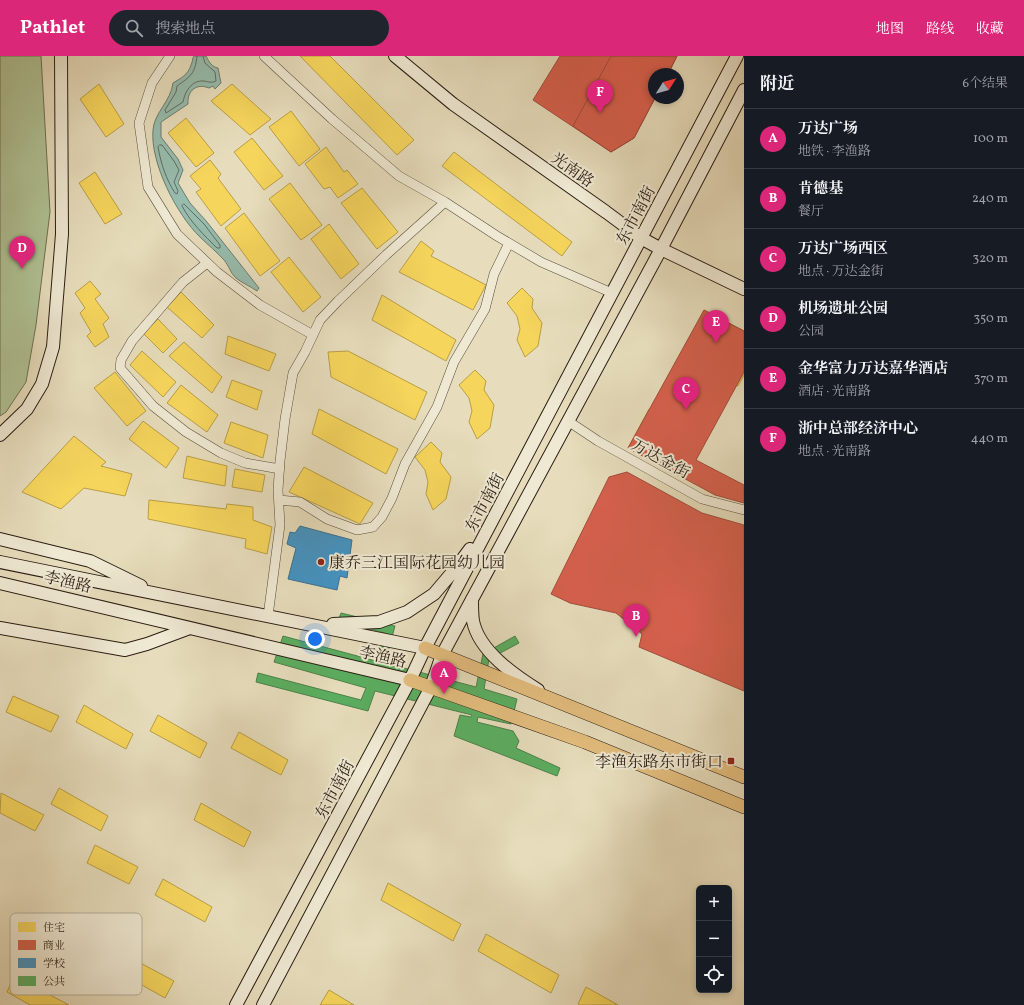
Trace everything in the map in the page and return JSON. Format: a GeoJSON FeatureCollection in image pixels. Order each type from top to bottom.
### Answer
{"type":"FeatureCollection","features":[{"type":"Feature","properties":{"kind":"main road"},"geometry":{"type":"LineString","coordinates":[[0,435],[27,409],[42,384],[53,347],[62,234],[61,56]]}},
{"type":"Feature","properties":{"kind":"main road","name":"光南路"},"geometry":{"type":"LineString","coordinates":[[395,56],[454,104],[641,238],[744,289]]}},
{"type":"Feature","properties":{"kind":"main road","name":"东市南街"},"geometry":{"type":"LineString","coordinates":[[236,1005],[410,680],[424,648],[737,56]]}},
{"type":"Feature","properties":{"kind":"main road"},"geometry":{"type":"LineString","coordinates":[[263,1005],[431,687],[442,655],[661,249],[744,90]]}},
{"type":"Feature","properties":{"kind":"main road"},"geometry":{"type":"LineString","coordinates":[[309,624],[379,622],[407,612],[434,594],[456,568],[494,516]]}},
{"type":"Feature","properties":{"kind":"main road"},"geometry":{"type":"LineString","coordinates":[[0,539],[90,560],[157,594]]}},
{"type":"Feature","properties":{"kind":"main road","name":"李渔路"},"geometry":{"type":"LineString","coordinates":[[0,562],[424,648],[744,777]]}},
{"type":"Feature","properties":{"kind":"main road","name":"李渔路"},"geometry":{"type":"LineString","coordinates":[[0,583],[410,680],[585,742],[744,807]]}},
{"type":"Feature","properties":{"kind":"main road"},"geometry":{"type":"LineString","coordinates":[[472,598],[473,620],[477,634],[492,654],[516,676],[556,701]]}},
{"type":"Feature","properties":{"kind":"main road"},"geometry":{"type":"LineString","coordinates":[[0,628],[124,650],[147,644],[190,628]]}},
{"type":"Feature","properties":{"kind":"street"},"geometry":{"type":"LineString","coordinates":[[170,56],[152,83],[139,123],[148,187],[177,234],[217,272],[260,305],[313,335]]}},
{"type":"Feature","properties":{"kind":"street"},"geometry":{"type":"LineString","coordinates":[[264,56],[332,119],[399,176],[445,202],[541,262],[612,293]]}},
{"type":"Feature","properties":{"kind":"street"},"geometry":{"type":"LineString","coordinates":[[268,616],[280,525],[280,469],[285,419],[293,373],[306,352],[320,320],[386,255],[445,202]]}},
{"type":"Feature","properties":{"kind":"street"},"geometry":{"type":"LineString","coordinates":[[279,500],[300,502],[327,519],[357,530],[372,527],[382,517],[392,498],[406,464],[437,407],[454,362],[485,309],[494,274],[509,243]]}},
{"type":"Feature","properties":{"kind":"street"},"geometry":{"type":"LineString","coordinates":[[207,263],[183,282],[132,341],[120,360],[120,368],[153,406],[186,432],[221,453],[245,463],[280,469]]}},
{"type":"Feature","properties":{"kind":"street","name":"万达金街"},"geometry":{"type":"LineString","coordinates":[[568,421],[598,441],[702,499],[744,510]]}},
{"type":"Feature","properties":{"kind":"shaded area"},"geometry":{"type":"Polygon","coordinates":[[[0,56],[41,56],[50,212],[36,325],[26,382],[6,412],[0,416],[0,56]]]}},
{"type":"Feature","properties":{"kind":"water"},"geometry":{"type":"Polygon","coordinates":[[[194,56],[206,56],[214,67],[218,68],[221,83],[215,89],[213,86],[209,88],[201,86],[191,91],[188,104],[161,122],[161,137],[178,159],[183,170],[178,183],[190,203],[207,222],[259,288],[257,291],[234,276],[224,260],[191,227],[174,202],[160,173],[153,143],[154,124],[159,112],[169,96],[173,83],[184,76],[188,71],[194,56]]]}},
{"type":"Feature","properties":{"kind":"building: 住宅"},"geometry":{"type":"Polygon","coordinates":[[[300,56],[330,56],[414,140],[397,155],[300,56]]]}},
{"type":"Feature","properties":{"kind":"building: 住宅"},"geometry":{"type":"Polygon","coordinates":[[[562,56],[611,56],[598,80],[562,56]]]}},
{"type":"Feature","properties":{"kind":"building: 住宅"},"geometry":{"type":"Polygon","coordinates":[[[99,84],[124,124],[106,137],[80,99],[99,84]]]}},
{"type":"Feature","properties":{"kind":"building: 住宅"},"geometry":{"type":"Polygon","coordinates":[[[232,84],[271,119],[250,135],[211,101],[232,84]]]}},
{"type":"Feature","properties":{"kind":"building: 住宅"},"geometry":{"type":"Polygon","coordinates":[[[291,111],[320,149],[299,166],[269,127],[291,111]]]}},
{"type":"Feature","properties":{"kind":"building: 住宅"},"geometry":{"type":"Polygon","coordinates":[[[186,118],[214,153],[196,167],[168,133],[186,118]]]}},
{"type":"Feature","properties":{"kind":"building: 住宅"},"geometry":{"type":"Polygon","coordinates":[[[252,138],[283,176],[264,190],[234,152],[252,138]]]}},
{"type":"Feature","properties":{"kind":"building: 住宅"},"geometry":{"type":"Polygon","coordinates":[[[326,147],[344,172],[347,170],[358,184],[338,198],[330,187],[324,189],[305,164],[326,147]]]}},
{"type":"Feature","properties":{"kind":"building: 住宅"},"geometry":{"type":"Polygon","coordinates":[[[454,152],[572,242],[562,256],[442,166],[454,152]]]}},
{"type":"Feature","properties":{"kind":"building: 住宅"},"geometry":{"type":"Polygon","coordinates":[[[210,160],[221,174],[218,178],[241,209],[221,226],[196,192],[201,189],[190,176],[210,160]]]}},
{"type":"Feature","properties":{"kind":"building: 住宅"},"geometry":{"type":"Polygon","coordinates":[[[95,172],[122,214],[105,224],[79,183],[95,172]]]}},
{"type":"Feature","properties":{"kind":"building: 住宅"},"geometry":{"type":"Polygon","coordinates":[[[290,183],[322,225],[301,240],[269,199],[290,183]]]}},
{"type":"Feature","properties":{"kind":"building: 住宅"},"geometry":{"type":"Polygon","coordinates":[[[362,188],[398,232],[377,249],[341,203],[362,188]]]}},
{"type":"Feature","properties":{"kind":"building: 住宅"},"geometry":{"type":"Polygon","coordinates":[[[244,213],[280,261],[260,276],[225,228],[244,213]]]}},
{"type":"Feature","properties":{"kind":"building: 住宅"},"geometry":{"type":"Polygon","coordinates":[[[329,224],[359,264],[341,279],[311,239],[329,224]]]}},
{"type":"Feature","properties":{"kind":"building: 住宅"},"geometry":{"type":"Polygon","coordinates":[[[421,241],[434,251],[431,256],[486,285],[473,310],[399,272],[421,241]]]}},
{"type":"Feature","properties":{"kind":"building: 住宅"},"geometry":{"type":"Polygon","coordinates":[[[289,257],[321,297],[303,312],[271,272],[289,257]]]}},
{"type":"Feature","properties":{"kind":"building: 住宅"},"geometry":{"type":"Polygon","coordinates":[[[90,281],[101,294],[95,299],[109,318],[103,324],[109,337],[95,347],[87,336],[91,332],[80,313],[85,308],[75,293],[90,281]]]}},
{"type":"Feature","properties":{"kind":"building: 住宅"},"geometry":{"type":"Polygon","coordinates":[[[522,288],[533,299],[532,308],[542,323],[538,346],[525,357],[517,340],[520,329],[517,316],[507,303],[522,288]]]}},
{"type":"Feature","properties":{"kind":"building: 住宅"},"geometry":{"type":"Polygon","coordinates":[[[181,292],[214,325],[202,338],[167,307],[181,292]]]}},
{"type":"Feature","properties":{"kind":"building: 住宅"},"geometry":{"type":"Polygon","coordinates":[[[382,295],[456,340],[446,361],[372,320],[382,295]]]}},
{"type":"Feature","properties":{"kind":"building: 住宅"},"geometry":{"type":"Polygon","coordinates":[[[704,310],[744,331],[744,375],[738,386],[681,355],[704,310]]]}},
{"type":"Feature","properties":{"kind":"building: 住宅"},"geometry":{"type":"Polygon","coordinates":[[[158,319],[177,339],[163,353],[143,333],[158,319]]]}},
{"type":"Feature","properties":{"kind":"building: 住宅"},"geometry":{"type":"Polygon","coordinates":[[[228,336],[276,354],[269,371],[225,354],[228,336]]]}},
{"type":"Feature","properties":{"kind":"building: 住宅"},"geometry":{"type":"Polygon","coordinates":[[[184,342],[222,377],[212,393],[169,356],[184,342]]]}},
{"type":"Feature","properties":{"kind":"building: 住宅"},"geometry":{"type":"Polygon","coordinates":[[[142,351],[176,382],[163,397],[130,365],[142,351]]]}},
{"type":"Feature","properties":{"kind":"building: 住宅"},"geometry":{"type":"Polygon","coordinates":[[[348,351],[427,392],[415,420],[331,377],[328,352],[348,351]]]}},
{"type":"Feature","properties":{"kind":"building: 住宅"},"geometry":{"type":"Polygon","coordinates":[[[475,370],[486,381],[484,390],[494,405],[490,428],[477,439],[469,422],[472,411],[469,398],[459,385],[475,370]]]}},
{"type":"Feature","properties":{"kind":"building: 住宅"},"geometry":{"type":"Polygon","coordinates":[[[115,372],[146,411],[127,426],[94,388],[115,372]]]}},
{"type":"Feature","properties":{"kind":"building: 住宅"},"geometry":{"type":"Polygon","coordinates":[[[232,380],[262,391],[257,410],[226,397],[232,380]]]}},
{"type":"Feature","properties":{"kind":"building: 住宅"},"geometry":{"type":"Polygon","coordinates":[[[181,385],[218,415],[207,432],[167,403],[181,385]]]}},
{"type":"Feature","properties":{"kind":"building: 住宅"},"geometry":{"type":"Polygon","coordinates":[[[319,409],[398,449],[386,474],[312,434],[319,409]]]}},
{"type":"Feature","properties":{"kind":"building: 住宅"},"geometry":{"type":"Polygon","coordinates":[[[649,409],[705,440],[687,479],[628,448],[649,409]]]}},
{"type":"Feature","properties":{"kind":"building: 住宅"},"geometry":{"type":"Polygon","coordinates":[[[143,421],[179,448],[166,468],[129,439],[143,421]]]}},
{"type":"Feature","properties":{"kind":"building: 住宅"},"geometry":{"type":"Polygon","coordinates":[[[231,422],[268,435],[263,458],[224,443],[231,422]]]}},
{"type":"Feature","properties":{"kind":"building: 住宅"},"geometry":{"type":"Polygon","coordinates":[[[74,436],[106,462],[101,466],[132,474],[125,496],[84,488],[61,509],[22,492],[74,436]]]}},
{"type":"Feature","properties":{"kind":"building: 住宅"},"geometry":{"type":"Polygon","coordinates":[[[431,442],[442,453],[440,462],[451,477],[446,499],[433,510],[426,494],[428,482],[425,470],[415,457],[431,442]]]}},
{"type":"Feature","properties":{"kind":"building: 住宅"},"geometry":{"type":"Polygon","coordinates":[[[187,456],[227,466],[225,486],[183,478],[187,456]]]}},
{"type":"Feature","properties":{"kind":"building: 住宅"},"geometry":{"type":"Polygon","coordinates":[[[304,467],[373,503],[360,524],[289,492],[304,467]]]}},
{"type":"Feature","properties":{"kind":"building: 住宅"},"geometry":{"type":"Polygon","coordinates":[[[235,469],[265,475],[262,492],[232,487],[235,469]]]}},
{"type":"Feature","properties":{"kind":"building: 住宅"},"geometry":{"type":"Polygon","coordinates":[[[149,500],[226,509],[227,504],[253,507],[253,520],[272,527],[267,554],[245,548],[246,539],[148,519],[149,500]]]}},
{"type":"Feature","properties":{"kind":"building: 住宅"},"geometry":{"type":"Polygon","coordinates":[[[13,696],[59,716],[51,732],[6,712],[13,696]]]}},
{"type":"Feature","properties":{"kind":"building: 住宅"},"geometry":{"type":"Polygon","coordinates":[[[84,705],[133,734],[126,749],[76,722],[84,705]]]}},
{"type":"Feature","properties":{"kind":"building: 住宅"},"geometry":{"type":"Polygon","coordinates":[[[158,715],[207,743],[200,758],[150,731],[158,715]]]}},
{"type":"Feature","properties":{"kind":"building: 住宅"},"geometry":{"type":"Polygon","coordinates":[[[239,732],[288,760],[281,775],[231,748],[239,732]]]}},
{"type":"Feature","properties":{"kind":"building: 住宅"},"geometry":{"type":"Polygon","coordinates":[[[59,788],[108,816],[101,831],[51,804],[59,788]]]}},
{"type":"Feature","properties":{"kind":"building: 住宅"},"geometry":{"type":"Polygon","coordinates":[[[1,793],[44,815],[35,831],[0,813],[1,793]]]}},
{"type":"Feature","properties":{"kind":"building: 住宅"},"geometry":{"type":"Polygon","coordinates":[[[201,803],[251,832],[244,847],[194,820],[201,803]]]}},
{"type":"Feature","properties":{"kind":"building: 住宅"},"geometry":{"type":"Polygon","coordinates":[[[95,845],[138,867],[129,884],[87,863],[95,845]]]}},
{"type":"Feature","properties":{"kind":"building: 住宅"},"geometry":{"type":"Polygon","coordinates":[[[163,879],[212,907],[205,922],[155,895],[163,879]]]}},
{"type":"Feature","properties":{"kind":"building: 住宅"},"geometry":{"type":"Polygon","coordinates":[[[388,883],[461,924],[453,941],[381,900],[388,883]]]}},
{"type":"Feature","properties":{"kind":"building: 住宅"},"geometry":{"type":"Polygon","coordinates":[[[486,934],[559,975],[551,993],[478,951],[486,934]]]}},
{"type":"Feature","properties":{"kind":"building: 住宅"},"geometry":{"type":"Polygon","coordinates":[[[142,964],[174,981],[165,998],[142,985],[142,964]]]}},
{"type":"Feature","properties":{"kind":"building: 住宅"},"geometry":{"type":"Polygon","coordinates":[[[10,985],[10,994],[7,992],[10,985]]]}},
{"type":"Feature","properties":{"kind":"building: 住宅"},"geometry":{"type":"Polygon","coordinates":[[[586,987],[618,1005],[578,1004],[586,987]]]}},
{"type":"Feature","properties":{"kind":"building: 住宅"},"geometry":{"type":"Polygon","coordinates":[[[329,990],[354,1005],[320,1005],[329,990]]]}},
{"type":"Feature","properties":{"kind":"building: 住宅"},"geometry":{"type":"Polygon","coordinates":[[[12,995],[50,995],[69,1005],[30,1005],[12,995]]]}},
{"type":"Feature","properties":{"kind":"building: 商业"},"geometry":{"type":"Polygon","coordinates":[[[560,56],[677,56],[671,68],[648,68],[648,104],[652,104],[634,138],[611,152],[533,100],[560,56]]]}},
{"type":"Feature","properties":{"kind":"building: 商业"},"geometry":{"type":"Polygon","coordinates":[[[611,56],[677,56],[671,68],[648,68],[648,104],[652,104],[634,138],[611,152],[573,126],[611,56]]]}},
{"type":"Feature","properties":{"kind":"building: 商业"},"geometry":{"type":"Polygon","coordinates":[[[704,310],[744,331],[744,372],[696,460],[744,485],[744,503],[715,495],[628,448],[704,310]]]}},
{"type":"Feature","properties":{"kind":"building: 商业"},"geometry":{"type":"Polygon","coordinates":[[[627,472],[702,513],[744,525],[744,691],[639,647],[642,634],[616,613],[570,603],[551,594],[609,477],[627,472]]]}},
{"type":"Feature","properties":{"kind":"building: 学校","name":"康乔三江国际花园幼儿园"},"geometry":{"type":"Polygon","coordinates":[[[300,526],[352,540],[347,578],[340,576],[337,590],[288,579],[296,548],[287,544],[290,532],[295,533],[300,526]]]}},
{"type":"Feature","properties":{"kind":"building: 公共"},"geometry":{"type":"Polygon","coordinates":[[[341,613],[395,626],[385,663],[476,687],[483,654],[515,636],[519,643],[489,659],[484,689],[517,699],[511,724],[478,717],[477,722],[513,731],[519,741],[516,748],[560,768],[557,776],[454,736],[460,715],[471,717],[472,715],[375,691],[368,711],[256,682],[258,673],[361,700],[366,688],[274,662],[283,636],[376,661],[385,633],[338,621],[341,613]]]}},
{"type":"Feature","properties":{"kind":"place","name":"浙中总部经济中心"},"geometry":{"type":"Point","coordinates":[600,113]}},
{"type":"Feature","properties":{"kind":"place","name":"机场遗址公园"},"geometry":{"type":"Point","coordinates":[22,269]}},
{"type":"Feature","properties":{"kind":"place","name":"金华富力万达嘉华酒店"},"geometry":{"type":"Point","coordinates":[716,343]}},
{"type":"Feature","properties":{"kind":"place","name":"万达广场西区"},"geometry":{"type":"Point","coordinates":[686,410]}},
{"type":"Feature","properties":{"kind":"place","name":"康乔三江国际花园幼儿园"},"geometry":{"type":"Point","coordinates":[321,562]}},
{"type":"Feature","properties":{"kind":"place","name":"肯德基"},"geometry":{"type":"Point","coordinates":[636,637]}},
{"type":"Feature","properties":{"kind":"place","name":"万达广场"},"geometry":{"type":"Point","coordinates":[444,694]}},
{"type":"Feature","properties":{"kind":"place","name":"李渔东路东市街口"},"geometry":{"type":"Point","coordinates":[731,761]}}]}
